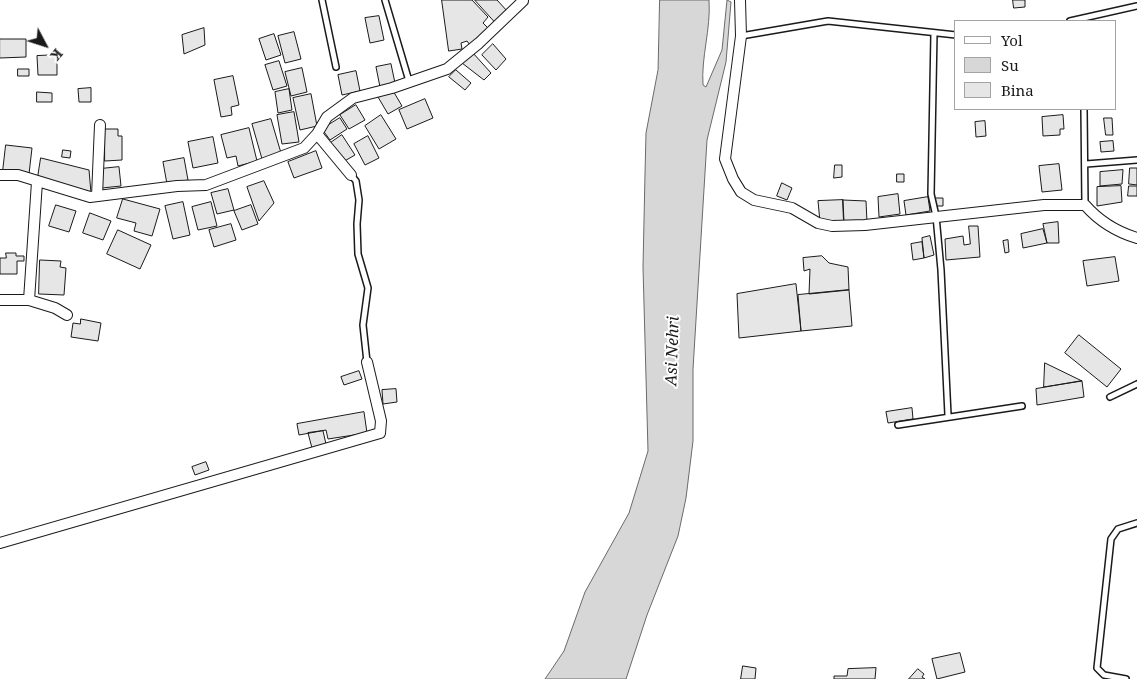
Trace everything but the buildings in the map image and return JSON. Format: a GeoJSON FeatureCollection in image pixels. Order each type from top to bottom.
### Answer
{"type":"FeatureCollection","features":[{"type":"Feature","properties":{"kind":"street"},"geometry":{"type":"LineString","coordinates":[[740,0],[741,36],[725,160],[742,192],[754,200],[792,208],[818,223],[832,226],[865,225],[1044,205],[1085,205],[1092,214],[1108,225],[1137,238]]}},
{"type":"Feature","properties":{"kind":"street"},"geometry":{"type":"LineString","coordinates":[[0,175],[18,175],[90,197],[177,186],[206,185],[304,148],[317,134],[327,117],[354,98],[392,88],[446,69],[479,43],[522,1]]}},
{"type":"Feature","properties":{"kind":"street"},"geometry":{"type":"LineString","coordinates":[[97,196],[100,125]]}},
{"type":"Feature","properties":{"kind":"street"},"geometry":{"type":"LineString","coordinates":[[317,134],[351,175]]}},
{"type":"Feature","properties":{"kind":"street"},"geometry":{"type":"LineString","coordinates":[[29,300],[37,182]]}},
{"type":"Feature","properties":{"kind":"street"},"geometry":{"type":"LineString","coordinates":[[0,300],[29,300],[55,308],[67,315]]}},
{"type":"Feature","properties":{"kind":"street"},"geometry":{"type":"LineString","coordinates":[[0,544],[380,433],[381,421],[367,362]]}},
{"type":"Feature","properties":{"kind":"lane"},"geometry":{"type":"LineString","coordinates":[[322,0],[336,67]]}},
{"type":"Feature","properties":{"kind":"lane"},"geometry":{"type":"LineString","coordinates":[[385,0],[409,81]]}},
{"type":"Feature","properties":{"kind":"lane"},"geometry":{"type":"LineString","coordinates":[[1074,20],[1137,6]]}},
{"type":"Feature","properties":{"kind":"lane"},"geometry":{"type":"LineString","coordinates":[[741,36],[828,21],[954,35]]}},
{"type":"Feature","properties":{"kind":"lane"},"geometry":{"type":"LineString","coordinates":[[934,33],[931,194],[936,216],[948,415]]}},
{"type":"Feature","properties":{"kind":"lane"},"geometry":{"type":"LineString","coordinates":[[1084,110],[1085,205]]}},
{"type":"Feature","properties":{"kind":"lane"},"geometry":{"type":"LineString","coordinates":[[1086,164],[1137,160]]}},
{"type":"Feature","properties":{"kind":"lane"},"geometry":{"type":"LineString","coordinates":[[351,175],[356,181],[359,200],[357,224],[358,254],[368,288],[363,325],[367,362]]}},
{"type":"Feature","properties":{"kind":"lane"},"geometry":{"type":"LineString","coordinates":[[1110,396],[1137,384]]}},
{"type":"Feature","properties":{"kind":"lane"},"geometry":{"type":"LineString","coordinates":[[898,425],[948,415],[1022,406]]}},
{"type":"Feature","properties":{"kind":"lane"},"geometry":{"type":"LineString","coordinates":[[1126,679],[1104,674],[1097,668],[1111,539],[1118,529],[1137,522]]}},
{"type":"Feature","properties":{"kind":"water","name":"Asi Nehri"},"geometry":{"type":"Polygon","coordinates":[[[660,0],[709,0],[709,22],[703,64],[703,85],[706,87],[722,50],[727,0],[731,2],[726,62],[707,140],[693,369],[693,441],[686,498],[678,536],[647,615],[626,679],[545,679],[564,651],[585,592],[629,513],[648,451],[643,267],[646,133],[658,70],[660,0]]]}}]}
